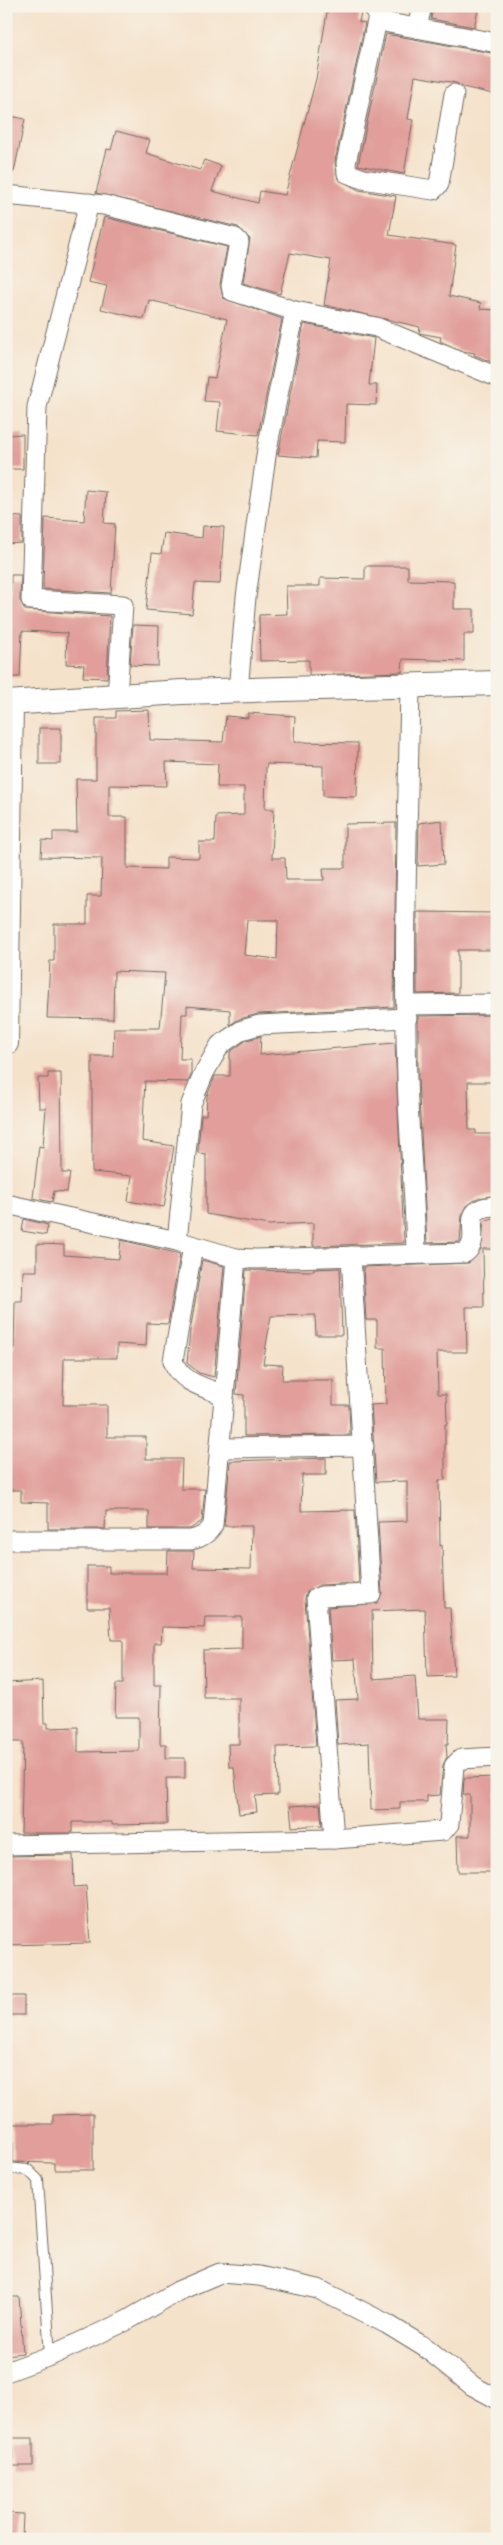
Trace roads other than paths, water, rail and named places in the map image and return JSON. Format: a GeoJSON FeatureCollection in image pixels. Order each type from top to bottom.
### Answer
{"type":"FeatureCollection","features":[{"type":"Feature","properties":{"kind":"street"},"geometry":{"type":"LineString","coordinates":[[417,28],[422,6]]}},
{"type":"Feature","properties":{"kind":"street"},"geometry":{"type":"LineString","coordinates":[[454,94],[439,184],[433,190],[363,179],[347,172],[349,148],[375,11],[389,23],[497,43]]}},
{"type":"Feature","properties":{"kind":"street"},"geometry":{"type":"LineString","coordinates":[[6,196],[104,205],[235,238],[239,242],[231,286],[232,290],[295,310],[376,327],[497,377]]}},
{"type":"Feature","properties":{"kind":"street"},"geometry":{"type":"LineString","coordinates":[[89,203],[37,407],[31,600],[123,605],[117,696]]}},
{"type":"Feature","properties":{"kind":"street"},"geometry":{"type":"LineString","coordinates":[[238,691],[246,597],[266,449],[295,310]]}},
{"type":"Feature","properties":{"kind":"street"},"geometry":{"type":"LineString","coordinates":[[6,1043],[9,703],[238,691],[497,683]]}},
{"type":"Feature","properties":{"kind":"street"},"geometry":{"type":"LineString","coordinates":[[410,685],[406,906],[408,1079],[415,1191],[416,1254]]}},
{"type":"Feature","properties":{"kind":"street"},"geometry":{"type":"LineString","coordinates":[[224,1395],[185,1379],[176,1371],[173,1360],[185,1243],[186,1136],[191,1104],[204,1073],[220,1045],[228,1037],[259,1025],[497,1004]]}},
{"type":"Feature","properties":{"kind":"street"},"geometry":{"type":"LineString","coordinates":[[6,1204],[185,1243],[236,1258],[255,1259],[465,1252],[472,1244],[472,1218],[475,1212],[479,1208],[497,1206]]}},
{"type":"Feature","properties":{"kind":"street"},"geometry":{"type":"LineString","coordinates":[[334,1839],[316,1598],[372,1594],[364,1446],[350,1256]]}},
{"type":"Feature","properties":{"kind":"street"},"geometry":{"type":"LineString","coordinates":[[6,1540],[191,1540],[199,1538],[211,1530],[213,1525],[236,1258]]}},
{"type":"Feature","properties":{"kind":"street"},"geometry":{"type":"LineString","coordinates":[[220,1448],[364,1446]]}},
{"type":"Feature","properties":{"kind":"street"},"geometry":{"type":"LineString","coordinates":[[6,1845],[334,1839],[443,1831],[449,1824],[454,1766],[461,1759],[497,1757]]}},
{"type":"Feature","properties":{"kind":"street"},"geometry":{"type":"LineString","coordinates":[[6,2372],[50,2356],[126,2321],[178,2290],[220,2272],[259,2276],[318,2290],[387,2324],[426,2348],[473,2386],[497,2399]]}},
{"type":"Feature","properties":{"kind":"lane"},"geometry":{"type":"LineString","coordinates":[[6,2168],[28,2170],[38,2180],[50,2356]]}}]}
